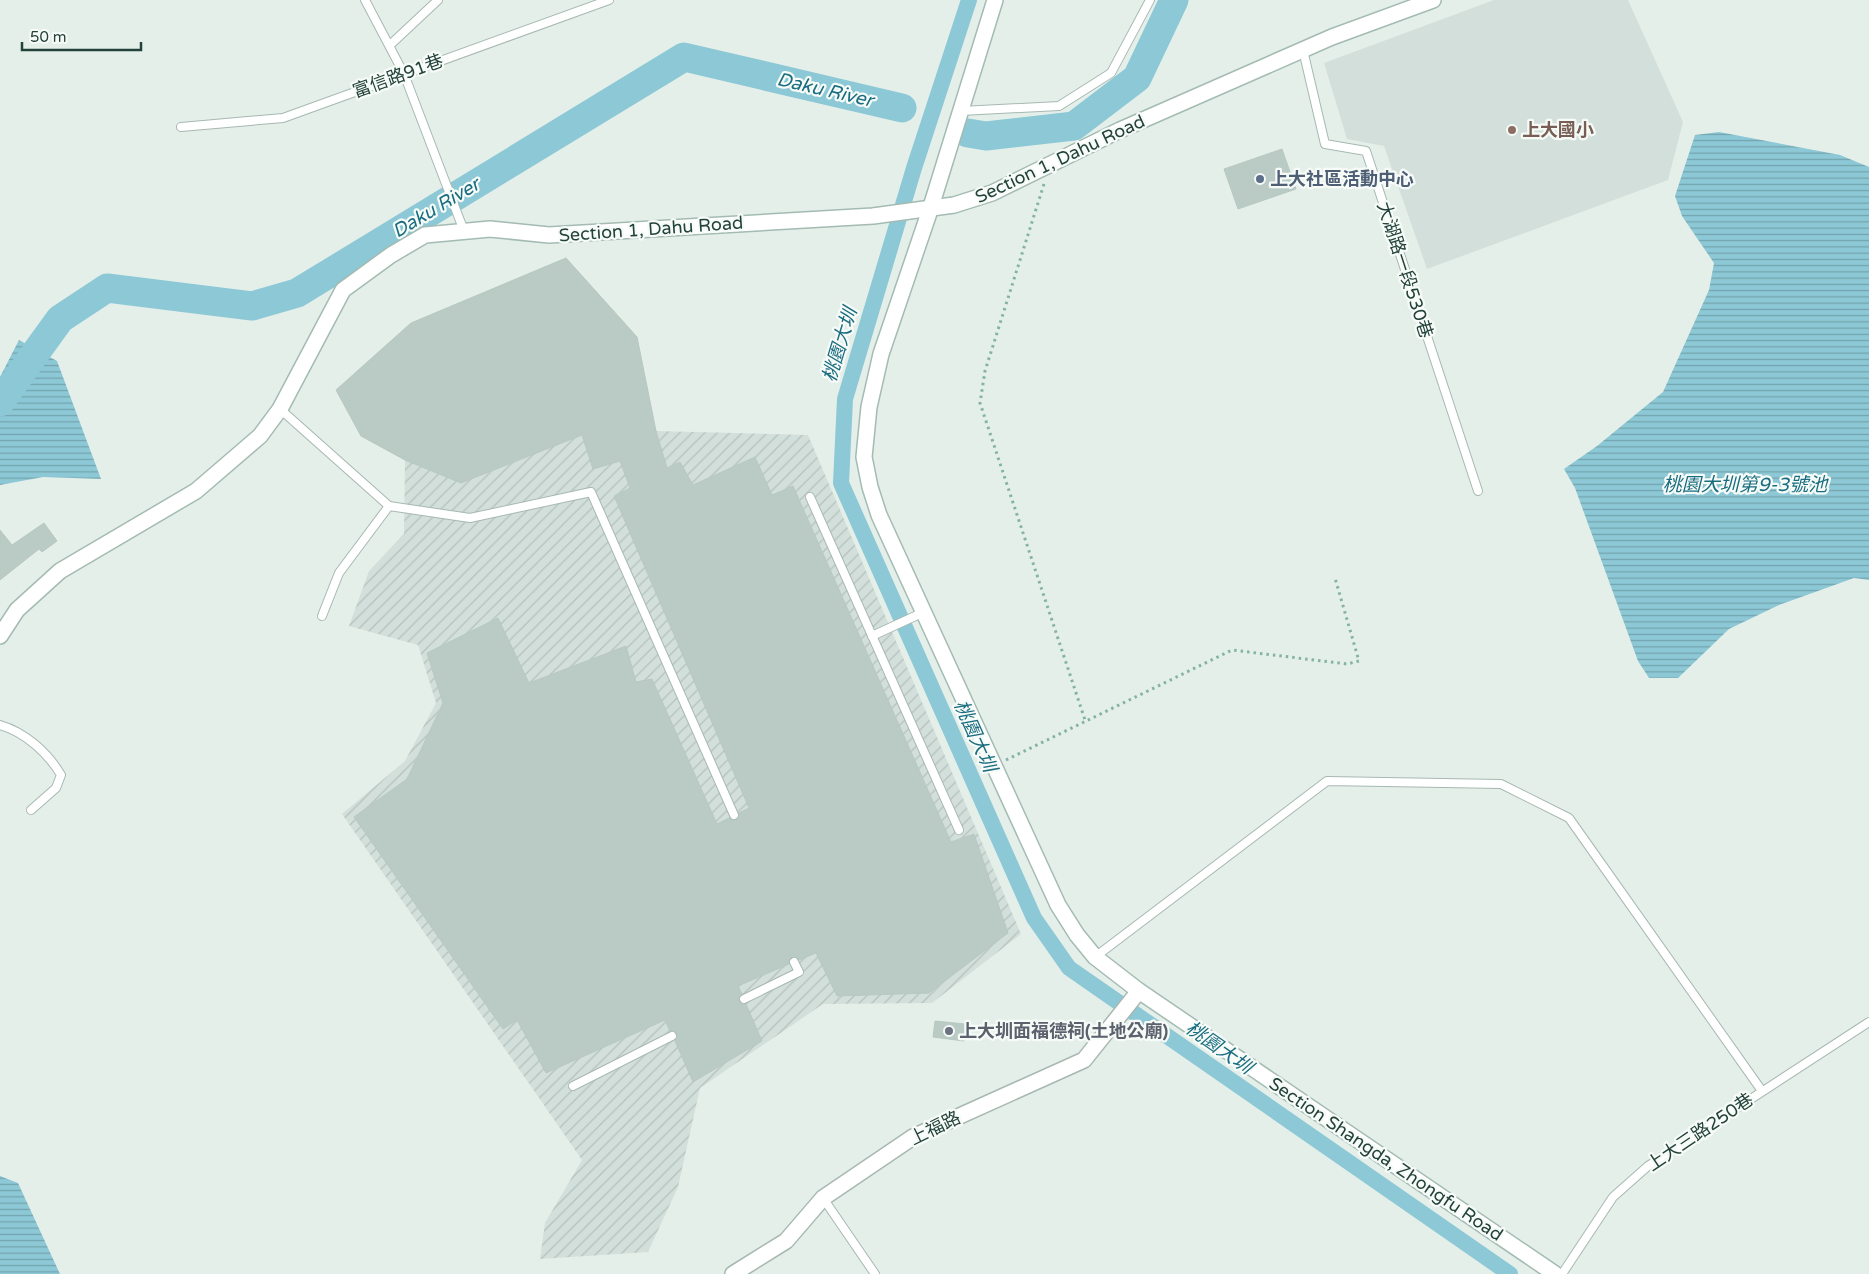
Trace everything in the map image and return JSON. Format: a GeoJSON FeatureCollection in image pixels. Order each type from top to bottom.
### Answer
{"type":"FeatureCollection","features":[{"type":"Feature","properties":{"kind":"street","name":"Section Shangda, Zhongfu Road"},"geometry":{"type":"LineString","coordinates":[[995,0],[930,210],[881,354],[869,407],[864,457],[870,487],[879,515],[921,614],[1058,905],[1077,935],[1095,957],[1136,996],[1555,1274]]}},
{"type":"Feature","properties":{"kind":"street","name":"Section 1, Dahu Road"},"geometry":{"type":"LineString","coordinates":[[0,636],[17,610],[60,570],[196,491],[260,436],[280,409],[343,290],[391,255],[425,235],[449,235],[464,231],[490,229],[549,235],[873,216],[930,210],[954,205],[992,193],[1120,130],[1304,50],[1433,0]]}},
{"type":"Feature","properties":{"kind":"street","name":"上福路"},"geometry":{"type":"LineString","coordinates":[[733,1274],[786,1241],[823,1198],[913,1137],[1084,1060],[1136,996]]}},
{"type":"Feature","properties":{"kind":"lane"},"geometry":{"type":"LineString","coordinates":[[365,0],[404,74],[464,231]]}},
{"type":"Feature","properties":{"kind":"lane"},"geometry":{"type":"LineString","coordinates":[[390,45],[438,0]]}},
{"type":"Feature","properties":{"kind":"lane","name":"富信路91巷"},"geometry":{"type":"LineString","coordinates":[[181,127],[283,118],[609,0]]}},
{"type":"Feature","properties":{"kind":"lane"},"geometry":{"type":"LineString","coordinates":[[961,111],[1059,106],[1111,73],[1150,0]]}},
{"type":"Feature","properties":{"kind":"lane","name":"大湖路一段530巷"},"geometry":{"type":"LineString","coordinates":[[1304,50],[1325,144],[1366,151],[1478,492]]}},
{"type":"Feature","properties":{"kind":"lane"},"geometry":{"type":"LineString","coordinates":[[280,409],[389,506],[470,518],[591,492],[734,815]]}},
{"type":"Feature","properties":{"kind":"lane"},"geometry":{"type":"LineString","coordinates":[[810,497],[959,830]]}},
{"type":"Feature","properties":{"kind":"lane"},"geometry":{"type":"LineString","coordinates":[[322,616],[339,573],[389,506]]}},
{"type":"Feature","properties":{"kind":"lane"},"geometry":{"type":"LineString","coordinates":[[872,636],[921,614]]}},
{"type":"Feature","properties":{"kind":"lane"},"geometry":{"type":"LineString","coordinates":[[0,725],[14,729],[40,749],[61,775],[56,788],[31,810]]}},
{"type":"Feature","properties":{"kind":"lane"},"geometry":{"type":"LineString","coordinates":[[1095,957],[1327,781],[1501,784],[1569,818],[1762,1091]]}},
{"type":"Feature","properties":{"kind":"lane"},"geometry":{"type":"LineString","coordinates":[[744,999],[799,972],[794,962]]}},
{"type":"Feature","properties":{"kind":"lane","name":"上大三路250巷"},"geometry":{"type":"LineString","coordinates":[[1562,1274],[1613,1196],[1648,1166],[1869,1022]]}},
{"type":"Feature","properties":{"kind":"lane"},"geometry":{"type":"LineString","coordinates":[[573,1086],[672,1036]]}},
{"type":"Feature","properties":{"kind":"lane"},"geometry":{"type":"LineString","coordinates":[[823,1198],[875,1274]]}},
{"type":"Feature","properties":{"kind":"path"},"geometry":{"type":"LineString","coordinates":[[1050,164],[985,371],[980,403],[1085,720]]}},
{"type":"Feature","properties":{"kind":"path"},"geometry":{"type":"LineString","coordinates":[[994,766],[1232,650],[1347,664],[1359,662],[1335,578]]}},
{"type":"Feature","properties":{"kind":"shaded area","name":"上大國小"},"geometry":{"type":"Polygon","coordinates":[[[1494,0],[1628,0],[1683,122],[1668,180],[1427,269],[1384,146],[1347,139],[1324,63],[1494,0]]]}},
{"type":"Feature","properties":{"kind":"shaded area"},"geometry":{"type":"Polygon","coordinates":[[[566,258],[637,337],[656,431],[808,435],[1021,934],[932,1003],[823,1004],[700,1088],[678,1187],[648,1252],[540,1259],[545,1223],[582,1160],[342,814],[405,761],[436,703],[418,645],[349,626],[369,571],[404,534],[405,460],[361,436],[336,390],[411,323],[566,258]]]}},
{"type":"Feature","properties":{"kind":"water","name":"桃園大圳第9-3號池"},"geometry":{"type":"Polygon","coordinates":[[[1719,132],[1840,155],[1869,167],[1869,580],[1854,578],[1779,605],[1729,629],[1678,678],[1649,678],[1638,661],[1575,488],[1564,469],[1597,446],[1663,392],[1709,290],[1714,263],[1682,216],[1675,196],[1695,135],[1719,132]]]}},
{"type":"Feature","properties":{"kind":"water"},"geometry":{"type":"Polygon","coordinates":[[[19,340],[57,361],[101,479],[43,477],[0,485],[0,377],[19,340]]]}},
{"type":"Feature","properties":{"kind":"water"},"geometry":{"type":"Polygon","coordinates":[[[0,1176],[18,1183],[60,1274],[0,1274],[0,1176]]]}},
{"type":"Feature","properties":{"kind":"building","name":"上大社區活動中心"},"geometry":{"type":"Polygon","coordinates":[[[1282,149],[1296,189],[1238,209],[1224,169],[1282,149]]]}},
{"type":"Feature","properties":{"kind":"building"},"geometry":{"type":"Polygon","coordinates":[[[566,258],[637,337],[656,431],[667,468],[680,462],[693,485],[755,457],[772,495],[793,486],[951,842],[974,834],[1008,933],[929,993],[837,996],[816,953],[799,960],[792,957],[789,964],[738,986],[742,994],[739,1001],[746,1004],[762,1041],[693,1082],[675,1041],[677,1034],[670,1031],[665,1020],[546,1073],[517,1020],[503,1029],[354,817],[407,779],[443,703],[427,653],[498,618],[529,683],[626,646],[636,682],[652,679],[717,824],[729,818],[737,820],[739,813],[749,808],[614,496],[630,488],[620,461],[593,469],[582,435],[461,483],[405,460],[361,436],[336,390],[411,323],[566,258]]]}},
{"type":"Feature","properties":{"kind":"building"},"geometry":{"type":"Polygon","coordinates":[[[44,523],[57,541],[42,552],[39,549],[0,580],[0,530],[12,545],[44,523]]]}},
{"type":"Feature","properties":{"kind":"building","name":"上大圳面福德祠(土地公廟)"},"geometry":{"type":"Polygon","coordinates":[[[935,1021],[965,1024],[964,1041],[933,1037],[935,1021]]]}},
{"type":"Feature","properties":{"kind":"waterway","name":"桃園大圳"},"geometry":{"type":"LineString","coordinates":[[969,0],[914,168],[845,399],[841,483],[1034,918],[1069,968],[1510,1274]]}},
{"type":"Feature","properties":{"kind":"waterway","name":"Daku River"},"geometry":{"type":"LineString","coordinates":[[968,133],[986,136],[1074,126],[1137,78],[1174,0]]}},
{"type":"Feature","properties":{"kind":"waterway","name":"Daku River"},"geometry":{"type":"LineString","coordinates":[[0,402],[60,319],[107,288],[252,306],[297,293],[684,57],[902,108]]}},
{"type":"Feature","properties":{"kind":"place","name":"上大國小"},"geometry":{"type":"Point","coordinates":[1512,130]}},
{"type":"Feature","properties":{"kind":"place","name":"上大社區活動中心"},"geometry":{"type":"Point","coordinates":[1260,179]}},
{"type":"Feature","properties":{"kind":"place","name":"上大圳面福德祠(土地公廟)"},"geometry":{"type":"Point","coordinates":[949,1031]}}]}
